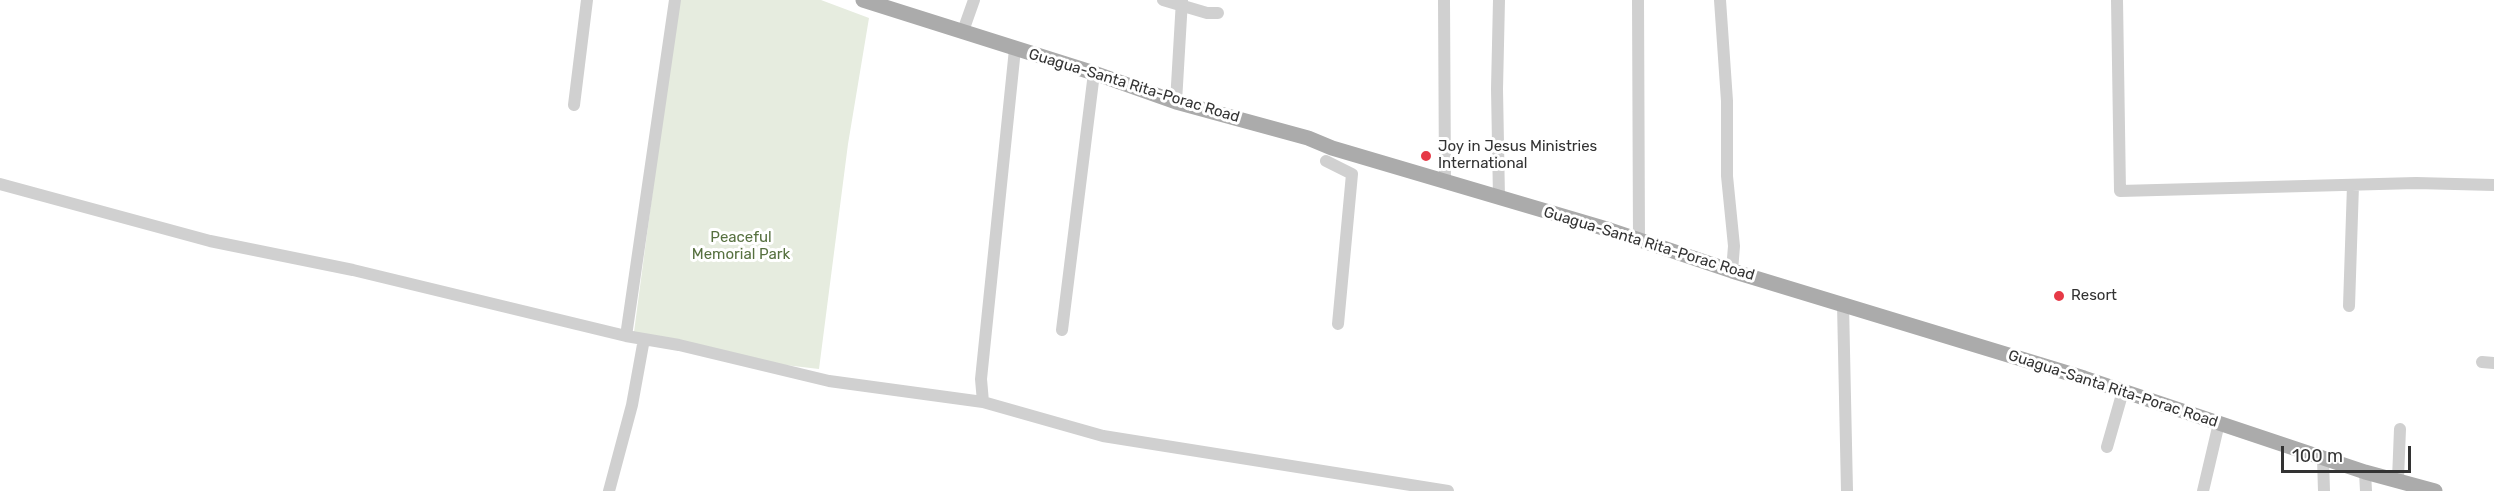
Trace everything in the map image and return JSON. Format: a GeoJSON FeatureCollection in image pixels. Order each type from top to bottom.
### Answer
{"type":"FeatureCollection","features":[{"type":"Feature","properties":{"kind":"main road","name":"Guagua-Santa Rita-Porac Road"},"geometry":{"type":"LineString","coordinates":[[863,0],[1094,73],[1176,102],[1308,138],[1332,148],[2122,391],[2403,484],[2435,491]]}},
{"type":"Feature","properties":{"kind":"street"},"geometry":{"type":"LineString","coordinates":[[574,105],[588,0]]}},
{"type":"Feature","properties":{"kind":"street"},"geometry":{"type":"LineString","coordinates":[[626,336],[675,0]]}},
{"type":"Feature","properties":{"kind":"street"},"geometry":{"type":"LineString","coordinates":[[963,31],[974,0]]}},
{"type":"Feature","properties":{"kind":"street"},"geometry":{"type":"LineString","coordinates":[[1163,0],[1182,3],[1206,13],[1218,13]]}},
{"type":"Feature","properties":{"kind":"street"},"geometry":{"type":"LineString","coordinates":[[1444,0],[1445,182]]}},
{"type":"Feature","properties":{"kind":"street"},"geometry":{"type":"LineString","coordinates":[[1499,0],[1497,89],[1499,198]]}},
{"type":"Feature","properties":{"kind":"street"},"geometry":{"type":"LineString","coordinates":[[1638,0],[1639,241]]}},
{"type":"Feature","properties":{"kind":"street"},"geometry":{"type":"LineString","coordinates":[[1720,0],[1727,101],[1727,176],[1734,246],[1732,271]]}},
{"type":"Feature","properties":{"kind":"street"},"geometry":{"type":"LineString","coordinates":[[2117,0],[2120,191],[2353,185],[2494,185]]}},
{"type":"Feature","properties":{"kind":"street"},"geometry":{"type":"LineString","coordinates":[[1176,102],[1182,3]]}},
{"type":"Feature","properties":{"kind":"street"},"geometry":{"type":"LineString","coordinates":[[983,402],[981,379],[1015,49]]}},
{"type":"Feature","properties":{"kind":"street"},"geometry":{"type":"LineString","coordinates":[[1062,330],[1094,73]]}},
{"type":"Feature","properties":{"kind":"street"},"geometry":{"type":"LineString","coordinates":[[1326,161],[1352,174],[1338,324]]}},
{"type":"Feature","properties":{"kind":"street"},"geometry":{"type":"LineString","coordinates":[[0,184],[210,241],[353,270],[626,336],[830,381],[983,402],[1103,436],[1448,491]]}},
{"type":"Feature","properties":{"kind":"street"},"geometry":{"type":"LineString","coordinates":[[2349,306],[2353,185]]}},
{"type":"Feature","properties":{"kind":"street"},"geometry":{"type":"LineString","coordinates":[[1843,304],[1847,491]]}},
{"type":"Feature","properties":{"kind":"street"},"geometry":{"type":"LineString","coordinates":[[609,491],[632,405],[644,339]]}},
{"type":"Feature","properties":{"kind":"street"},"geometry":{"type":"LineString","coordinates":[[2107,447],[2122,391]]}},
{"type":"Feature","properties":{"kind":"street"},"geometry":{"type":"LineString","coordinates":[[2203,491],[2219,423]]}},
{"type":"Feature","properties":{"kind":"street"},"geometry":{"type":"LineString","coordinates":[[2400,429],[2403,484]]}},
{"type":"Feature","properties":{"kind":"street"},"geometry":{"type":"LineString","coordinates":[[2323,458],[2325,491]]}},
{"type":"Feature","properties":{"kind":"street"},"geometry":{"type":"LineString","coordinates":[[2365,472],[2366,491]]}},
{"type":"Feature","properties":{"kind":"green space","name":"Peaceful Memorial Park"},"geometry":{"type":"Polygon","coordinates":[[[678,0],[821,0],[869,18],[848,144],[819,369],[785,365],[634,332],[678,0]]]}},
{"type":"Feature","properties":{"kind":"place","name":"Joy in Jesus Ministries International"},"geometry":{"type":"Point","coordinates":[1426,156]}},
{"type":"Feature","properties":{"kind":"place","name":"Resort"},"geometry":{"type":"Point","coordinates":[2059,296]}}]}
